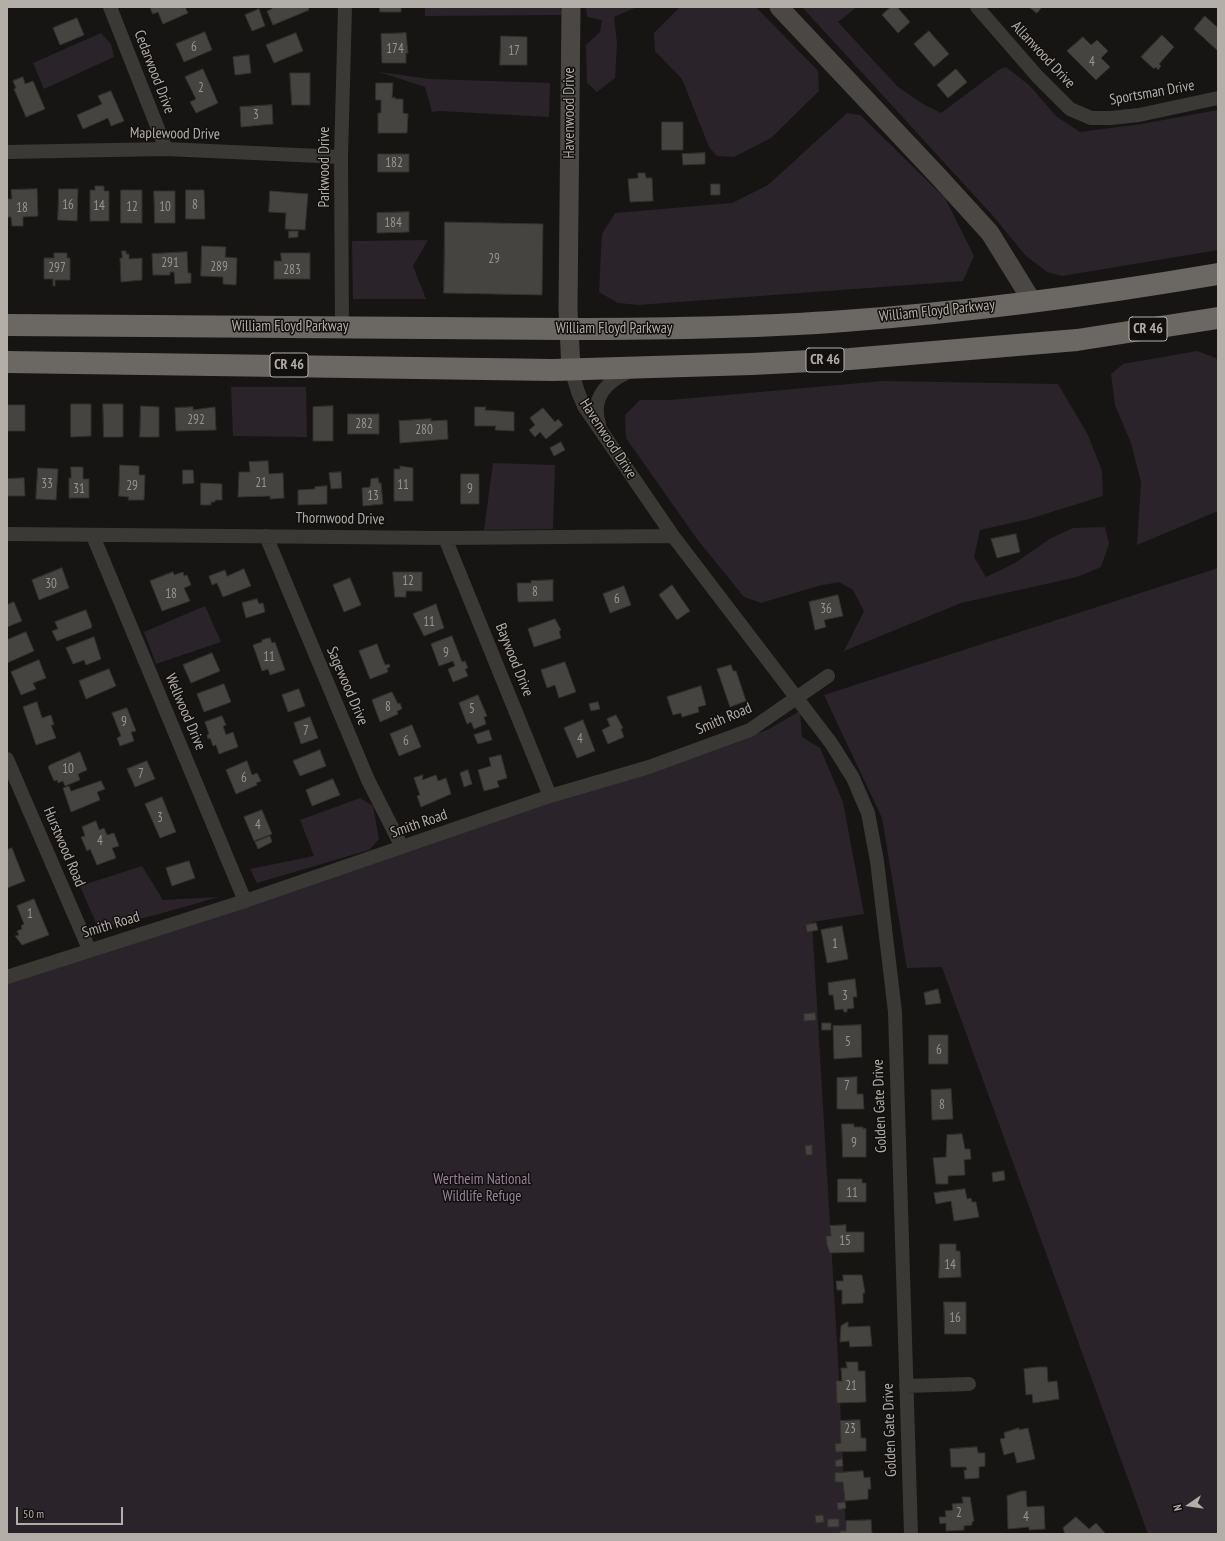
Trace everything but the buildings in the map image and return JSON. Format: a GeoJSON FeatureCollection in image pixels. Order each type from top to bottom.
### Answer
{"type":"FeatureCollection","features":[{"type":"Feature","properties":{"kind":"highway","name":"William Floyd Parkway"},"geometry":{"type":"LineString","coordinates":[[7,325],[664,329],[837,321],[936,312],[1143,287],[1218,274]]}},
{"type":"Feature","properties":{"kind":"highway","name":"CR 46"},"geometry":{"type":"LineString","coordinates":[[7,362],[571,369],[782,363],[1077,340],[1218,318]]}},
{"type":"Feature","properties":{"kind":"street","name":"Cedarwood Drive"},"geometry":{"type":"LineString","coordinates":[[110,7],[166,149]]}},
{"type":"Feature","properties":{"kind":"street","name":"Parkwood Drive"},"geometry":{"type":"LineString","coordinates":[[342,328],[341,157],[345,7]]}},
{"type":"Feature","properties":{"kind":"street","name":"Havenwood Drive"},"geometry":{"type":"LineString","coordinates":[[571,7],[568,329],[571,369],[574,381],[584,406],[673,536],[798,698]]}},
{"type":"Feature","properties":{"kind":"street"},"geometry":{"type":"LineString","coordinates":[[779,7],[990,233],[1032,301]]}},
{"type":"Feature","properties":{"kind":"street","name":"Allanwood Drive"},"geometry":{"type":"LineString","coordinates":[[977,7],[1037,76],[1070,109],[1091,118]]}},
{"type":"Feature","properties":{"kind":"street","name":"Sportsman Drive"},"geometry":{"type":"LineString","coordinates":[[1091,118],[1111,118],[1139,114],[1218,98]]}},
{"type":"Feature","properties":{"kind":"street","name":"Maplewood Drive"},"geometry":{"type":"LineString","coordinates":[[7,152],[166,149],[341,157]]}},
{"type":"Feature","properties":{"kind":"street"},"geometry":{"type":"LineString","coordinates":[[601,430],[596,414],[599,395],[604,388],[632,371],[643,368]]}},
{"type":"Feature","properties":{"kind":"street","name":"Thornwood Drive"},"geometry":{"type":"LineString","coordinates":[[7,534],[93,536],[445,538],[673,536]]}},
{"type":"Feature","properties":{"kind":"street","name":"Wellwood Drive"},"geometry":{"type":"LineString","coordinates":[[93,536],[245,901]]}},
{"type":"Feature","properties":{"kind":"street","name":"Sagewood Drive"},"geometry":{"type":"LineString","coordinates":[[266,536],[368,780],[402,847]]}},
{"type":"Feature","properties":{"kind":"street","name":"Baywood Drive"},"geometry":{"type":"LineString","coordinates":[[445,538],[550,796]]}},
{"type":"Feature","properties":{"kind":"street","name":"Smith Road"},"geometry":{"type":"LineString","coordinates":[[7,977],[89,949],[245,901],[550,796],[649,766],[750,730],[828,676]]}},
{"type":"Feature","properties":{"kind":"street","name":"Golden Gate Drive"},"geometry":{"type":"LineString","coordinates":[[798,698],[831,743],[853,778],[868,813],[877,861],[894,1012],[911,1534]]}},
{"type":"Feature","properties":{"kind":"street","name":"Hurstwood Road"},"geometry":{"type":"LineString","coordinates":[[7,759],[89,949]]}},
{"type":"Feature","properties":{"kind":"street"},"geometry":{"type":"LineString","coordinates":[[906,1386],[969,1384]]}},
{"type":"Feature","properties":{"kind":"green space"},"geometry":{"type":"Polygon","coordinates":[[[425,7],[561,7],[562,15],[425,16],[425,7]]]}},
{"type":"Feature","properties":{"kind":"green space"},"geometry":{"type":"Polygon","coordinates":[[[586,7],[637,7],[614,17],[617,43],[615,78],[597,92],[587,83],[586,45],[600,32],[602,20],[587,17],[586,7]]]}},
{"type":"Feature","properties":{"kind":"green space"},"geometry":{"type":"Polygon","coordinates":[[[680,7],[756,7],[818,71],[819,91],[771,138],[734,157],[717,156],[709,147],[682,79],[655,51],[654,33],[680,7]]]}},
{"type":"Feature","properties":{"kind":"green space"},"geometry":{"type":"Polygon","coordinates":[[[802,7],[857,7],[838,22],[898,87],[923,104],[941,113],[1000,69],[1006,67],[1029,85],[1056,116],[1080,132],[1141,124],[1218,110],[1218,250],[1062,276],[1047,272],[1025,255],[994,217],[802,7]]]}},
{"type":"Feature","properties":{"kind":"green space"},"geometry":{"type":"Polygon","coordinates":[[[101,33],[111,44],[114,57],[44,89],[33,63],[101,33]]]}},
{"type":"Feature","properties":{"kind":"green space"},"geometry":{"type":"Polygon","coordinates":[[[379,72],[430,79],[550,83],[549,117],[440,111],[432,112],[425,87],[379,72]]]}},
{"type":"Feature","properties":{"kind":"green space"},"geometry":{"type":"Polygon","coordinates":[[[847,113],[860,115],[945,198],[974,256],[963,281],[638,305],[618,303],[599,292],[602,234],[615,213],[732,203],[768,185],[847,113]]]}},
{"type":"Feature","properties":{"kind":"green space"},"geometry":{"type":"Polygon","coordinates":[[[428,240],[413,266],[426,299],[353,299],[352,241],[428,240]]]}},
{"type":"Feature","properties":{"kind":"green space"},"geometry":{"type":"Polygon","coordinates":[[[1197,351],[1216,358],[1218,362],[1218,511],[1137,545],[1141,482],[1131,443],[1115,405],[1111,374],[1123,364],[1197,351]]]}},
{"type":"Feature","properties":{"kind":"green space"},"geometry":{"type":"Polygon","coordinates":[[[883,381],[1058,384],[1088,435],[1102,471],[1103,496],[1029,519],[980,530],[974,557],[986,577],[1015,563],[1051,538],[1073,528],[1105,527],[1109,544],[1101,567],[1077,577],[961,603],[844,651],[864,611],[853,590],[839,582],[818,586],[761,603],[744,597],[697,539],[626,438],[625,415],[640,400],[670,400],[883,381]]]}},
{"type":"Feature","properties":{"kind":"green space"},"geometry":{"type":"Polygon","coordinates":[[[231,387],[306,387],[307,437],[233,436],[231,387]]]}},
{"type":"Feature","properties":{"kind":"green space"},"geometry":{"type":"Polygon","coordinates":[[[493,463],[555,465],[553,529],[484,530],[493,463]]]}},
{"type":"Feature","properties":{"kind":"green space"},"geometry":{"type":"Polygon","coordinates":[[[1218,568],[1218,1534],[1148,1534],[942,967],[907,968],[882,818],[824,695],[1218,568]]]}},
{"type":"Feature","properties":{"kind":"green space"},"geometry":{"type":"Polygon","coordinates":[[[205,606],[221,642],[156,664],[144,632],[205,606]]]}},
{"type":"Feature","properties":{"kind":"green space","name":"Wertheim National Wildlife Refuge"},"geometry":{"type":"Polygon","coordinates":[[[800,711],[802,737],[820,748],[843,802],[864,914],[812,922],[839,1376],[846,1534],[7,1534],[7,980],[460,833],[767,730],[800,711]]]}},
{"type":"Feature","properties":{"kind":"green space"},"geometry":{"type":"Polygon","coordinates":[[[360,798],[373,806],[379,839],[369,850],[257,883],[250,869],[314,856],[300,820],[360,798]]]}},
{"type":"Feature","properties":{"kind":"green space"},"geometry":{"type":"Polygon","coordinates":[[[142,866],[163,900],[219,897],[102,928],[96,923],[80,886],[142,866]]]}}]}
